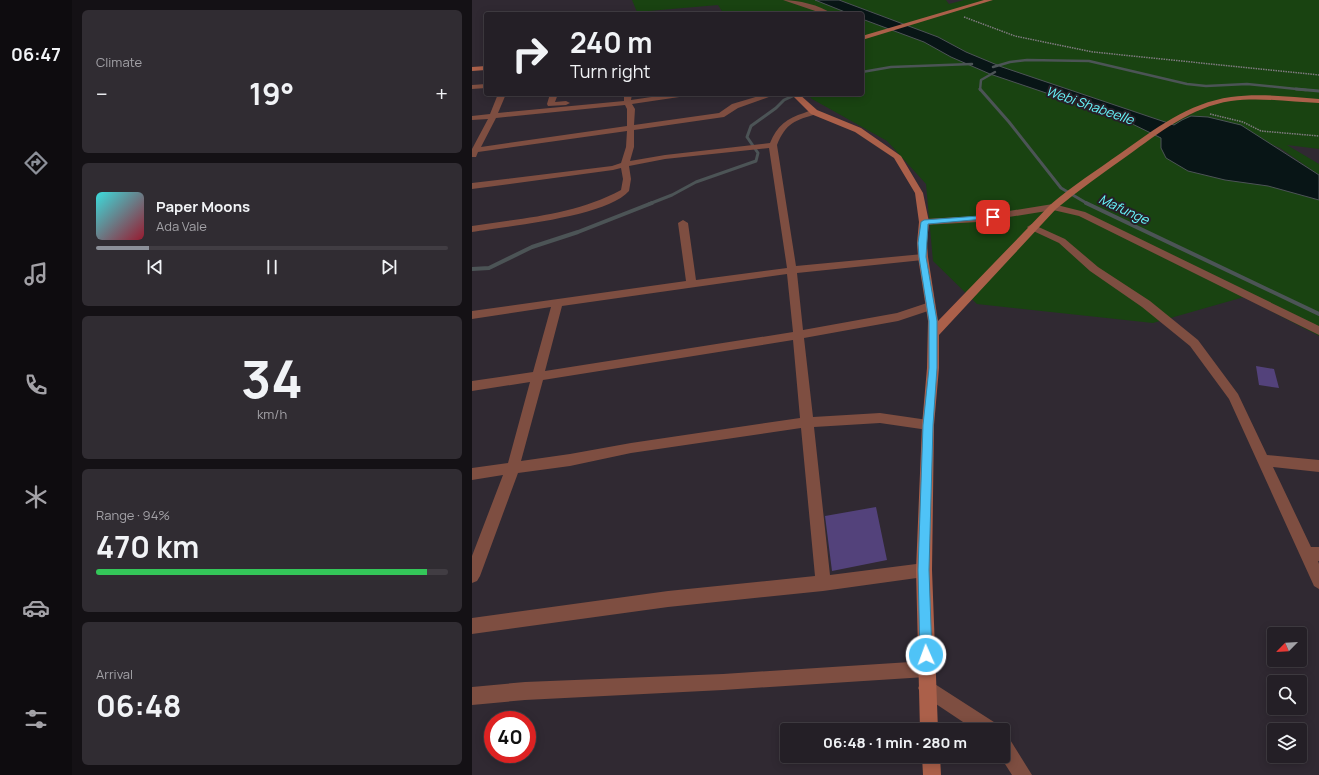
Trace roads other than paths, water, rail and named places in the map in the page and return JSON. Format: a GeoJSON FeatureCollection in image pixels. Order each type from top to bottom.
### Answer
{"type":"FeatureCollection","features":[{"type":"Feature","properties":{"kind":"street"},"geometry":{"type":"LineString","coordinates":[[786,0],[825,12]]}},
{"type":"Feature","properties":{"kind":"street"},"geometry":{"type":"LineString","coordinates":[[864,36],[879,33],[990,0]]}},
{"type":"Feature","properties":{"kind":"street"},"geometry":{"type":"LineString","coordinates":[[472,70],[484,68]]}},
{"type":"Feature","properties":{"kind":"street"},"geometry":{"type":"LineString","coordinates":[[472,88],[484,86]]}},
{"type":"Feature","properties":{"kind":"street"},"geometry":{"type":"LineString","coordinates":[[473,152],[493,116],[501,96]]}},
{"type":"Feature","properties":{"kind":"street"},"geometry":{"type":"LineString","coordinates":[[553,96],[551,104],[595,102],[598,106]]}},
{"type":"Feature","properties":{"kind":"street"},"geometry":{"type":"LineString","coordinates":[[472,228],[567,214],[613,199],[625,192],[627,179],[625,164],[630,147],[631,128],[631,108],[627,103],[628,96]]}},
{"type":"Feature","properties":{"kind":"street"},"geometry":{"type":"LineString","coordinates":[[472,118],[627,103],[673,96]]}},
{"type":"Feature","properties":{"kind":"street"},"geometry":{"type":"LineString","coordinates":[[473,152],[601,131],[721,115],[735,106],[767,96]]}},
{"type":"Feature","properties":{"kind":"street"},"geometry":{"type":"LineString","coordinates":[[797,96],[814,112],[858,130],[897,156],[919,193],[924,222],[922,257],[933,321],[933,368],[928,425],[924,570],[929,723]]}},
{"type":"Feature","properties":{"kind":"street"},"geometry":{"type":"LineString","coordinates":[[932,335],[1052,207],[1073,190],[1174,119],[1220,101],[1240,98],[1319,101]]}},
{"type":"Feature","properties":{"kind":"street"},"geometry":{"type":"LineString","coordinates":[[814,112],[797,116],[784,124],[778,132],[773,145],[792,270],[823,583]]}},
{"type":"Feature","properties":{"kind":"street"},"geometry":{"type":"LineString","coordinates":[[472,186],[613,168],[625,164],[665,157],[773,145]]}},
{"type":"Feature","properties":{"kind":"street"},"geometry":{"type":"LineString","coordinates":[[924,222],[978,219],[1052,207],[1082,214],[1319,331]]}},
{"type":"Feature","properties":{"kind":"street"},"geometry":{"type":"LineString","coordinates":[[683,223],[692,285]]}},
{"type":"Feature","properties":{"kind":"street"},"geometry":{"type":"LineString","coordinates":[[1032,227],[1062,241],[1094,269],[1146,304],[1194,344],[1234,397],[1264,460],[1313,554],[1319,581]]}},
{"type":"Feature","properties":{"kind":"street"},"geometry":{"type":"LineString","coordinates":[[472,314],[692,285],[792,270],[922,257]]}},
{"type":"Feature","properties":{"kind":"street"},"geometry":{"type":"LineString","coordinates":[[472,576],[513,468],[558,302]]}},
{"type":"Feature","properties":{"kind":"street"},"geometry":{"type":"LineString","coordinates":[[472,386],[655,359],[799,335],[898,317],[930,306]]}},
{"type":"Feature","properties":{"kind":"street"},"geometry":{"type":"LineString","coordinates":[[472,474],[570,460],[631,448],[808,422],[880,418],[928,425]]}},
{"type":"Feature","properties":{"kind":"street"},"geometry":{"type":"LineString","coordinates":[[1264,460],[1319,466]]}},
{"type":"Feature","properties":{"kind":"street"},"geometry":{"type":"LineString","coordinates":[[472,626],[668,599],[823,583],[924,570]]}},
{"type":"Feature","properties":{"kind":"street"},"geometry":{"type":"LineString","coordinates":[[472,696],[525,691],[723,682],[926,669]]}},
{"type":"Feature","properties":{"kind":"street"},"geometry":{"type":"LineString","coordinates":[[927,688],[980,723]]}},
{"type":"Feature","properties":{"kind":"street"},"geometry":{"type":"LineString","coordinates":[[1010,755],[1023,775]]}},
{"type":"Feature","properties":{"kind":"street"},"geometry":{"type":"LineString","coordinates":[[931,763],[932,775]]}},
{"type":"Feature","properties":{"kind":"water","name":"Webi Shabeelle"},"geometry":{"type":"Polygon","coordinates":[[[815,0],[839,0],[938,37],[966,52],[1002,67],[1174,125],[1191,116],[1208,117],[1241,125],[1319,175],[1319,200],[1268,186],[1225,180],[1188,171],[1166,158],[1161,148],[1161,138],[1120,118],[990,74],[951,57],[924,42],[864,20],[864,12],[845,12],[815,0]]]}},
{"type":"Feature","properties":{"kind":"waterway"},"geometry":{"type":"LineString","coordinates":[[993,67],[1010,62],[1027,60],[1089,61],[1187,84],[1206,86],[1247,84],[1297,89]]}},
{"type":"Feature","properties":{"kind":"waterway"},"geometry":{"type":"LineString","coordinates":[[864,72],[891,67],[972,64]]}},
{"type":"Feature","properties":{"kind":"waterway","name":"Mafunge"},"geometry":{"type":"LineString","coordinates":[[980,89],[981,80],[995,72]]}},
{"type":"Feature","properties":{"kind":"waterway","name":"Mafunge"},"geometry":{"type":"LineString","coordinates":[[980,89],[1009,122],[1061,188],[1088,204]]}},
{"type":"Feature","properties":{"kind":"waterway"},"geometry":{"type":"LineString","coordinates":[[1297,89],[1319,91]]}},
{"type":"Feature","properties":{"kind":"waterway"},"geometry":{"type":"LineString","coordinates":[[1297,89],[1306,90]]}},
{"type":"Feature","properties":{"kind":"waterway"},"geometry":{"type":"LineString","coordinates":[[649,204],[672,195],[696,182],[756,161],[758,153],[747,137],[751,126],[776,108],[784,100],[793,96]]}},
{"type":"Feature","properties":{"kind":"waterway"},"geometry":{"type":"LineString","coordinates":[[472,269],[489,268],[532,247],[578,232],[652,203]]}},
{"type":"Feature","properties":{"kind":"waterway","name":"Mafunge"},"geometry":{"type":"LineString","coordinates":[[1088,204],[1319,314]]}}]}
